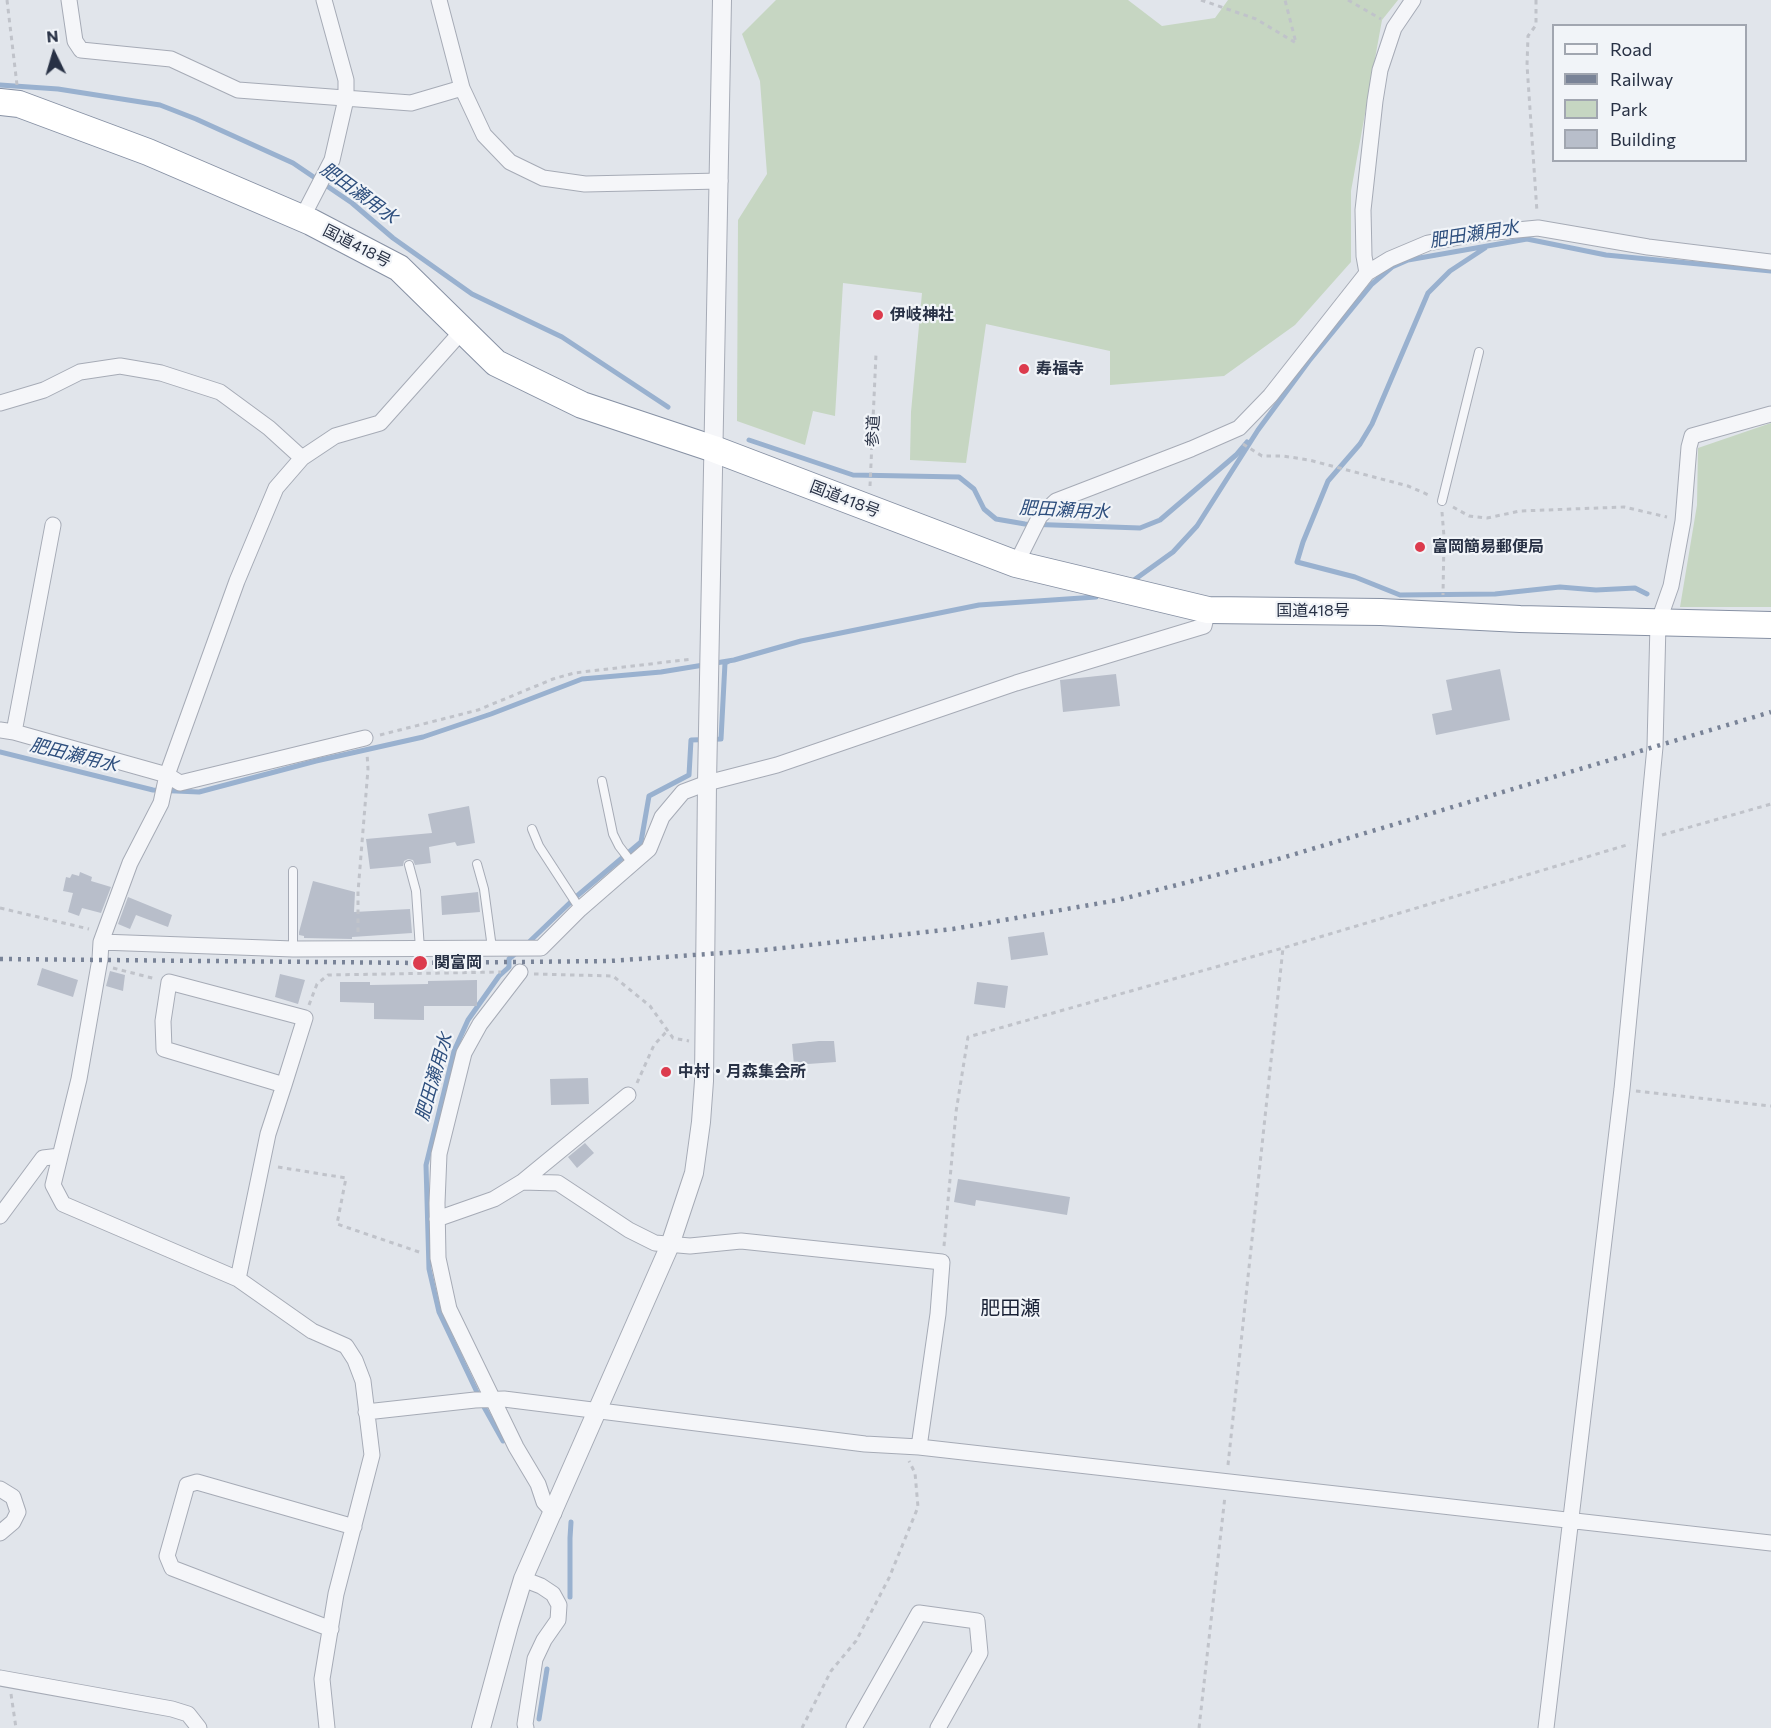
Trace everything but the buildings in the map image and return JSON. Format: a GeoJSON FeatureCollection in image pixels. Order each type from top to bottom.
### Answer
{"type":"FeatureCollection","features":[{"type":"Feature","properties":{"kind":"highway","name":"国道418号"},"geometry":{"type":"LineString","coordinates":[[0,102],[20,104],[148,152],[302,218],[399,268],[496,363],[582,405],[714,449],[1016,564],[1208,610],[1381,612],[1658,623],[1771,624]]}},
{"type":"Feature","properties":{"kind":"street"},"geometry":{"type":"LineString","coordinates":[[69,0],[75,41],[81,50],[171,59],[238,90],[411,104],[462,88]]}},
{"type":"Feature","properties":{"kind":"street"},"geometry":{"type":"LineString","coordinates":[[302,218],[332,160],[346,99],[346,80],[324,0]]}},
{"type":"Feature","properties":{"kind":"street"},"geometry":{"type":"LineString","coordinates":[[439,0],[462,88],[484,135],[510,162],[543,178],[585,184],[720,181]]}},
{"type":"Feature","properties":{"kind":"street"},"geometry":{"type":"LineString","coordinates":[[482,1728],[509,1624],[524,1579],[670,1245],[694,1173],[701,1122],[704,1042],[722,0]]}},
{"type":"Feature","properties":{"kind":"street"},"geometry":{"type":"LineString","coordinates":[[1367,273],[1364,256],[1363,210],[1380,70],[1394,28],[1413,0]]}},
{"type":"Feature","properties":{"kind":"street"},"geometry":{"type":"LineString","coordinates":[[1016,564],[1040,516],[1056,501],[1239,428],[1270,396],[1367,273],[1390,259],[1428,243],[1475,234],[1538,228],[1648,247],[1771,262]]}},
{"type":"Feature","properties":{"kind":"street"},"geometry":{"type":"LineString","coordinates":[[327,1728],[322,1679],[336,1594],[372,1455],[363,1381],[355,1360],[346,1346],[312,1331],[238,1279],[63,1204],[53,1185],[79,1079],[103,938],[130,863],[160,803],[167,775],[237,581],[276,488],[302,459],[335,435],[380,423],[462,331]]}},
{"type":"Feature","properties":{"kind":"street"},"geometry":{"type":"LineString","coordinates":[[0,403],[44,390],[80,372],[120,366],[161,373],[220,392],[269,428],[302,459]]}},
{"type":"Feature","properties":{"kind":"street"},"geometry":{"type":"LineString","coordinates":[[1546,1728],[1622,1089],[1655,747],[1658,623],[1671,586],[1683,521],[1689,447],[1692,436],[1771,414]]}},
{"type":"Feature","properties":{"kind":"street"},"geometry":{"type":"LineString","coordinates":[[53,525],[7,731],[167,775],[180,783],[365,738]]}},
{"type":"Feature","properties":{"kind":"street"},"geometry":{"type":"LineString","coordinates":[[103,938],[293,949],[541,948],[580,909],[649,849],[662,818],[683,792],[707,783],[777,765],[1016,683],[1204,626],[1208,610]]}},
{"type":"Feature","properties":{"kind":"street"},"geometry":{"type":"LineString","coordinates":[[520,972],[480,1024],[464,1053],[440,1154],[438,1258],[448,1310],[516,1447],[538,1484],[544,1502],[554,1513]]}},
{"type":"Feature","properties":{"kind":"street"},"geometry":{"type":"LineString","coordinates":[[238,1279],[268,1134],[284,1085],[305,1018],[169,982],[163,1021],[164,1049],[284,1085]]}},
{"type":"Feature","properties":{"kind":"street"},"geometry":{"type":"LineString","coordinates":[[437,1219],[494,1199],[522,1182],[628,1095]]}},
{"type":"Feature","properties":{"kind":"street"},"geometry":{"type":"LineString","coordinates":[[0,1216],[43,1158],[60,1156]]}},
{"type":"Feature","properties":{"kind":"street"},"geometry":{"type":"LineString","coordinates":[[522,1182],[558,1183],[629,1230],[655,1243],[690,1246],[741,1241],[942,1262],[938,1314],[919,1447]]}},
{"type":"Feature","properties":{"kind":"street"},"geometry":{"type":"LineString","coordinates":[[366,1412],[493,1399],[865,1444],[919,1447],[1771,1543]]}},
{"type":"Feature","properties":{"kind":"street"},"geometry":{"type":"LineString","coordinates":[[331,1629],[172,1568],[167,1556],[187,1485],[197,1482],[354,1527]]}},
{"type":"Feature","properties":{"kind":"street"},"geometry":{"type":"LineString","coordinates":[[0,1489],[13,1497],[18,1512],[13,1522],[0,1533]]}},
{"type":"Feature","properties":{"kind":"street"},"geometry":{"type":"LineString","coordinates":[[524,1579],[553,1594],[559,1605],[558,1620],[544,1640],[535,1659],[526,1728]]}},
{"type":"Feature","properties":{"kind":"street"},"geometry":{"type":"LineString","coordinates":[[854,1728],[920,1613],[977,1621],[980,1653],[938,1728]]}},
{"type":"Feature","properties":{"kind":"street"},"geometry":{"type":"LineString","coordinates":[[5,1679],[172,1709],[188,1714],[199,1728]]}},
{"type":"Feature","properties":{"kind":"lane"},"geometry":{"type":"LineString","coordinates":[[1442,501],[1479,352]]}},
{"type":"Feature","properties":{"kind":"lane"},"geometry":{"type":"LineString","coordinates":[[603,782],[614,834],[619,846],[632,863]]}},
{"type":"Feature","properties":{"kind":"lane"},"geometry":{"type":"LineString","coordinates":[[532,830],[539,846],[580,909]]}},
{"type":"Feature","properties":{"kind":"lane"},"geometry":{"type":"LineString","coordinates":[[477,864],[484,889],[492,948]]}},
{"type":"Feature","properties":{"kind":"lane"},"geometry":{"type":"LineString","coordinates":[[410,865],[416,891],[420,949]]}},
{"type":"Feature","properties":{"kind":"lane"},"geometry":{"type":"LineString","coordinates":[[293,871],[293,949]]}},
{"type":"Feature","properties":{"kind":"path"},"geometry":{"type":"LineString","coordinates":[[7,0],[16,74]]}},
{"type":"Feature","properties":{"kind":"path"},"geometry":{"type":"LineString","coordinates":[[1201,0],[1256,19],[1296,43],[1285,0]]}},
{"type":"Feature","properties":{"kind":"path"},"geometry":{"type":"LineString","coordinates":[[1348,0],[1382,20]]}},
{"type":"Feature","properties":{"kind":"path"},"geometry":{"type":"LineString","coordinates":[[1536,0],[1536,25],[1528,36],[1527,65],[1538,228]]}},
{"type":"Feature","properties":{"kind":"path","name":"参道"},"geometry":{"type":"LineString","coordinates":[[869,508],[876,354]]}},
{"type":"Feature","properties":{"kind":"path"},"geometry":{"type":"LineString","coordinates":[[1442,501],[1443,615]]}},
{"type":"Feature","properties":{"kind":"path"},"geometry":{"type":"LineString","coordinates":[[358,949],[358,892],[368,769],[365,738],[478,710],[553,679],[574,673],[680,662],[709,656]]}},
{"type":"Feature","properties":{"kind":"path"},"geometry":{"type":"LineString","coordinates":[[942,1262],[956,1112],[968,1037],[1283,948],[1771,804]]}},
{"type":"Feature","properties":{"kind":"path"},"geometry":{"type":"LineString","coordinates":[[0,908],[103,938]]}},
{"type":"Feature","properties":{"kind":"path"},"geometry":{"type":"LineString","coordinates":[[1199,1728],[1283,948]]}},
{"type":"Feature","properties":{"kind":"path"},"geometry":{"type":"LineString","coordinates":[[99,965],[169,982]]}},
{"type":"Feature","properties":{"kind":"path"},"geometry":{"type":"LineString","coordinates":[[305,1018],[317,984],[328,975],[520,972],[613,976],[650,1006],[673,1038],[682,1041],[704,1042]]}},
{"type":"Feature","properties":{"kind":"path"},"geometry":{"type":"LineString","coordinates":[[628,1095],[640,1080],[654,1045],[668,1031]]}},
{"type":"Feature","properties":{"kind":"path"},"geometry":{"type":"LineString","coordinates":[[1622,1089],[1771,1106]]}},
{"type":"Feature","properties":{"kind":"path"},"geometry":{"type":"LineString","coordinates":[[261,1165],[346,1178],[337,1224],[438,1258]]}},
{"type":"Feature","properties":{"kind":"path"},"geometry":{"type":"LineString","coordinates":[[802,1728],[831,1671],[856,1641],[889,1578],[918,1507],[915,1473]]}},
{"type":"Feature","properties":{"kind":"path"},"geometry":{"type":"LineString","coordinates":[[5,1679],[16,1728]]}},
{"type":"Feature","properties":{"kind":"green space"},"geometry":{"type":"Polygon","coordinates":[[[776,0],[1128,0],[1162,26],[1215,18],[1228,0],[1398,0],[1382,20],[1351,191],[1351,262],[1295,325],[1224,376],[1110,385],[1110,351],[986,324],[966,463],[910,460],[911,412],[922,293],[843,283],[835,416],[813,411],[805,445],[737,421],[738,220],[767,174],[760,81],[742,34],[776,0]]]}},
{"type":"Feature","properties":{"kind":"green space"},"geometry":{"type":"Polygon","coordinates":[[[1771,423],[1771,607],[1680,607],[1697,505],[1698,448],[1771,423]]]}},
{"type":"Feature","properties":{"kind":"waterway","name":"肥田瀬用水"},"geometry":{"type":"LineString","coordinates":[[0,85],[58,89],[160,105],[293,163],[352,203],[393,238],[472,294],[562,337],[668,407]]}},
{"type":"Feature","properties":{"kind":"waterway","name":"肥田瀬用水"},"geometry":{"type":"LineString","coordinates":[[1134,580],[1173,552],[1197,526],[1258,430],[1309,361],[1372,284],[1392,267],[1408,260],[1527,239],[1606,255],[1771,271]]}},
{"type":"Feature","properties":{"kind":"waterway"},"geometry":{"type":"LineString","coordinates":[[1485,248],[1450,271],[1428,293],[1372,424],[1360,444],[1328,481],[1297,562],[1355,577],[1400,595],[1495,594],[1560,587],[1596,590],[1635,588],[1647,594]]}},
{"type":"Feature","properties":{"kind":"waterway","name":"肥田瀬用水"},"geometry":{"type":"LineString","coordinates":[[749,440],[853,475],[959,477],[974,489],[984,509],[996,519],[1025,524],[1140,528],[1160,520],[1236,455],[1247,442]]}},
{"type":"Feature","properties":{"kind":"waterway","name":"肥田瀬用水"},"geometry":{"type":"LineString","coordinates":[[0,752],[153,790],[199,792],[316,761],[423,737],[582,679],[661,672],[734,660],[801,641],[979,605],[1096,597]]}},
{"type":"Feature","properties":{"kind":"waterway","name":"肥田瀬用水"},"geometry":{"type":"LineString","coordinates":[[526,945],[577,896],[641,842],[649,796],[689,775],[691,740],[721,739],[725,663],[729,661]]}},
{"type":"Feature","properties":{"kind":"waterway","name":"肥田瀬用水"},"geometry":{"type":"LineString","coordinates":[[503,1441],[484,1407],[439,1312],[429,1269],[426,1165],[454,1051],[468,1020],[499,976],[509,967],[509,959],[516,953]]}},
{"type":"Feature","properties":{"kind":"waterway","name":"肥田瀬用水"},"geometry":{"type":"LineString","coordinates":[[570,1597],[571,1522]]}},
{"type":"Feature","properties":{"kind":"waterway","name":"肥田瀬用水"},"geometry":{"type":"LineString","coordinates":[[539,1719],[547,1669]]}},
{"type":"Feature","properties":{"kind":"railway"},"geometry":{"type":"LineString","coordinates":[[0,959],[420,963],[610,961],[764,950],[953,929],[1118,900],[1275,860],[1771,712]]}},
{"type":"Feature","properties":{"kind":"place","name":"伊岐神社"},"geometry":{"type":"Point","coordinates":[878,315]}},
{"type":"Feature","properties":{"kind":"place","name":"寿福寺"},"geometry":{"type":"Point","coordinates":[1024,369]}},
{"type":"Feature","properties":{"kind":"place","name":"富岡簡易郵便局"},"geometry":{"type":"Point","coordinates":[1420,547]}},
{"type":"Feature","properties":{"kind":"place","name":"関富岡"},"geometry":{"type":"Point","coordinates":[420,963]}},
{"type":"Feature","properties":{"kind":"place","name":"中村・月森集会所"},"geometry":{"type":"Point","coordinates":[666,1072]}},
{"type":"Feature","properties":{"kind":"district","name":"肥田瀬"},"geometry":{"type":"Point","coordinates":[1010,1308]}}]}
